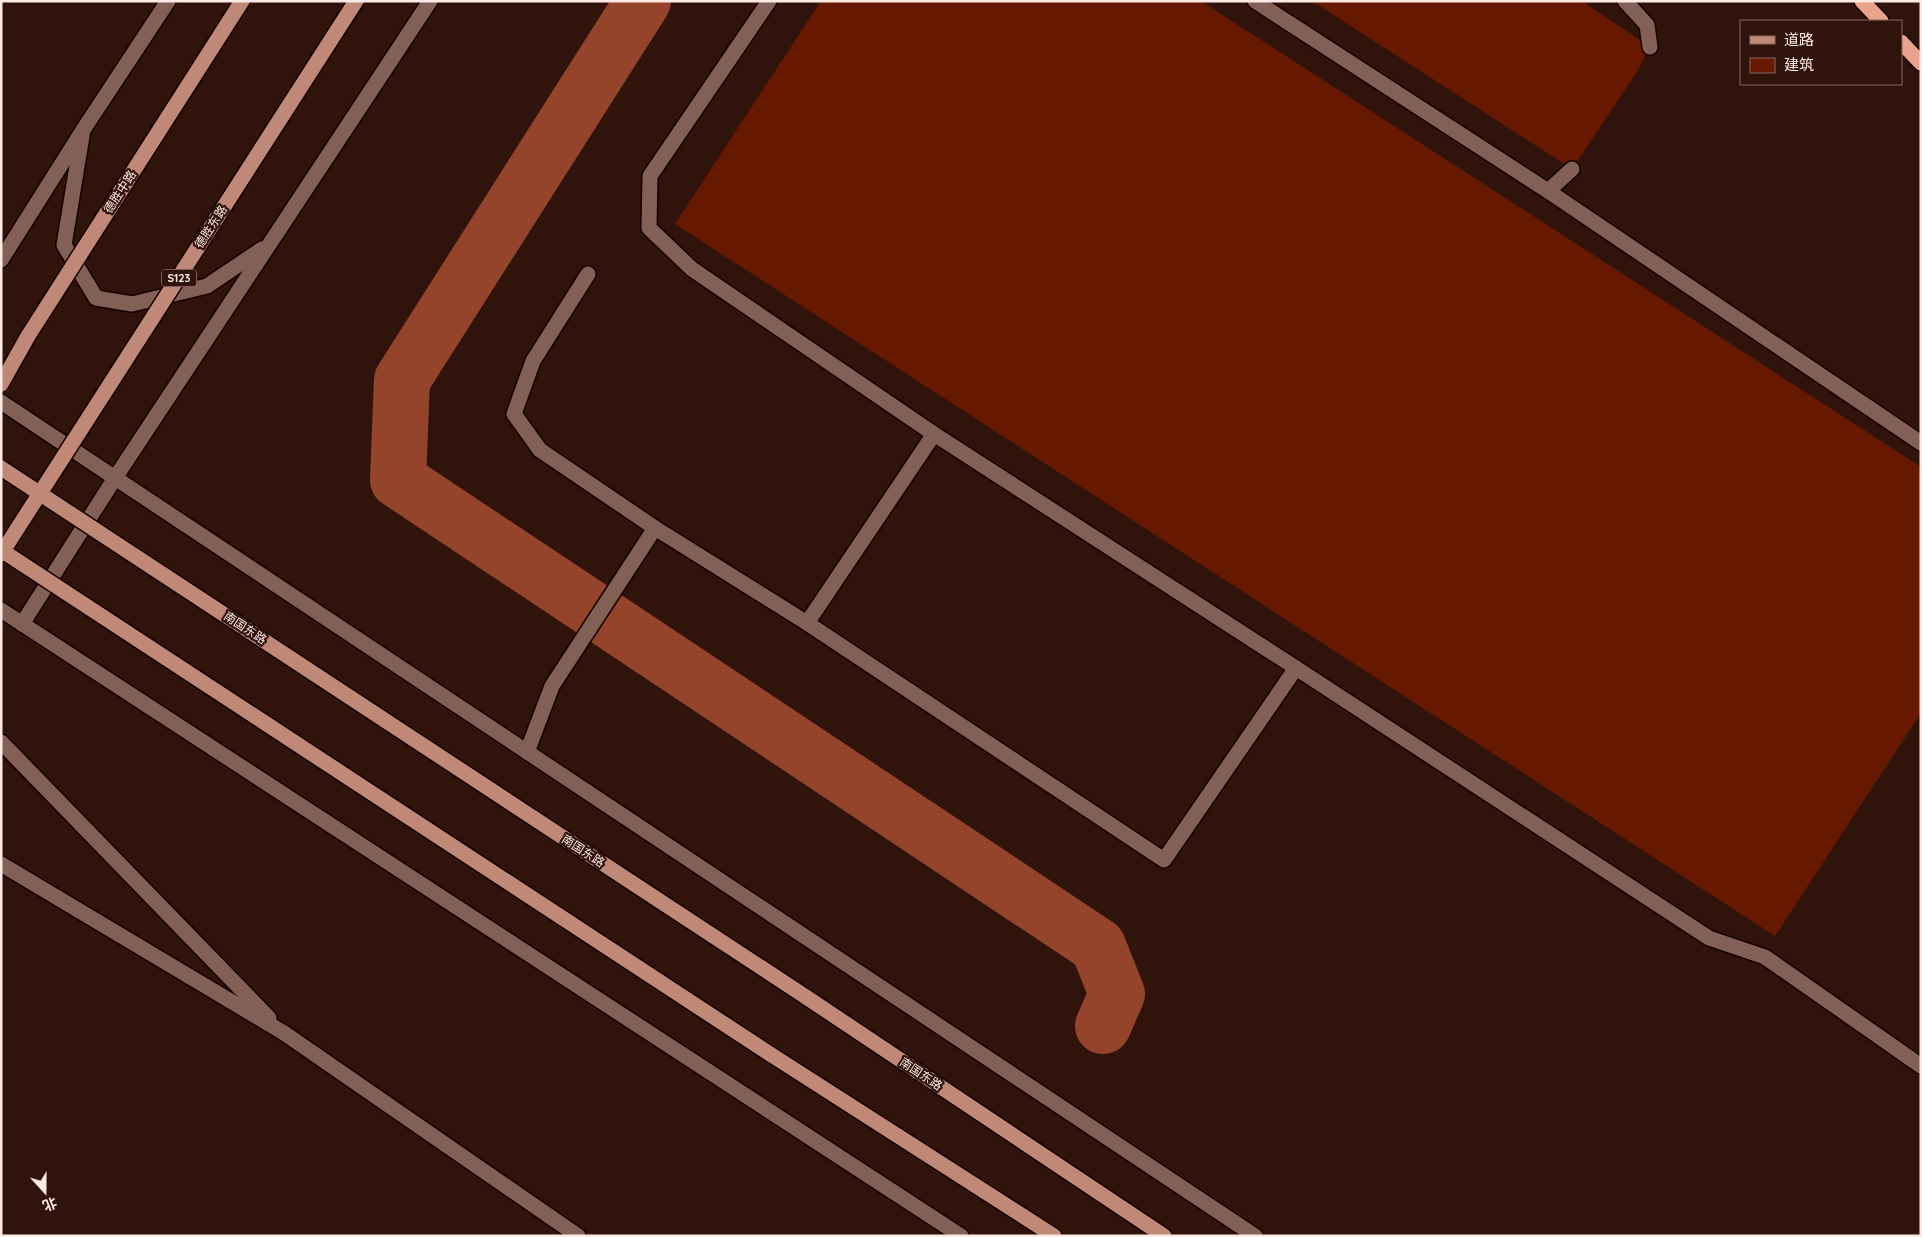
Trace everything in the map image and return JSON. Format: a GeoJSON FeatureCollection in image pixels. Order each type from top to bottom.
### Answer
{"type":"FeatureCollection","features":[{"type":"Feature","properties":{"kind":"highway"},"geometry":{"type":"LineString","coordinates":[[1862,1],[1880,20]]}},
{"type":"Feature","properties":{"kind":"highway"},"geometry":{"type":"LineString","coordinates":[[1902,43],[1921,63]]}},
{"type":"Feature","properties":{"kind":"main road","name":"德胜中路"},"geometry":{"type":"LineString","coordinates":[[1,384],[28,336],[242,1]]}},
{"type":"Feature","properties":{"kind":"main road","name":"德胜东路"},"geometry":{"type":"LineString","coordinates":[[1,554],[356,1]]}},
{"type":"Feature","properties":{"kind":"main road","name":"南国东路"},"geometry":{"type":"LineString","coordinates":[[1,468],[806,997],[1164,1236]]}},
{"type":"Feature","properties":{"kind":"main road"},"geometry":{"type":"LineString","coordinates":[[1,550],[770,1054],[1054,1236]]}},
{"type":"Feature","properties":{"kind":"street"},"geometry":{"type":"LineString","coordinates":[[1,260],[83,130],[168,1]]}},
{"type":"Feature","properties":{"kind":"street"},"geometry":{"type":"LineString","coordinates":[[22,624],[115,478],[430,1]]}},
{"type":"Feature","properties":{"kind":"street"},"geometry":{"type":"LineString","coordinates":[[769,1],[650,176],[650,228],[692,269],[934,434],[1709,938],[1765,957],[1921,1066]]}},
{"type":"Feature","properties":{"kind":"street"},"geometry":{"type":"LineString","coordinates":[[1255,1],[1548,190],[1921,442]]}},
{"type":"Feature","properties":{"kind":"street"},"geometry":{"type":"LineString","coordinates":[[1625,1],[1647,25],[1650,47]]}},
{"type":"Feature","properties":{"kind":"street"},"geometry":{"type":"LineString","coordinates":[[83,130],[64,245],[96,298],[132,304],[207,286],[269,244]]}},
{"type":"Feature","properties":{"kind":"street"},"geometry":{"type":"LineString","coordinates":[[1548,190],[1572,169]]}},
{"type":"Feature","properties":{"kind":"street"},"geometry":{"type":"LineString","coordinates":[[588,274],[533,361],[514,414],[540,450],[655,528],[807,623],[1164,860],[1296,668]]}},
{"type":"Feature","properties":{"kind":"street"},"geometry":{"type":"LineString","coordinates":[[1,402],[1254,1236]]}},
{"type":"Feature","properties":{"kind":"street"},"geometry":{"type":"LineString","coordinates":[[807,623],[934,434]]}},
{"type":"Feature","properties":{"kind":"street"},"geometry":{"type":"LineString","coordinates":[[527,752],[552,686],[655,528]]}},
{"type":"Feature","properties":{"kind":"street"},"geometry":{"type":"LineString","coordinates":[[1,610],[961,1236]]}},
{"type":"Feature","properties":{"kind":"street"},"geometry":{"type":"LineString","coordinates":[[1,742],[284,1033]]}},
{"type":"Feature","properties":{"kind":"street"},"geometry":{"type":"LineString","coordinates":[[1,864],[284,1033],[578,1236]]}},
{"type":"Feature","properties":{"kind":"building"},"geometry":{"type":"Polygon","coordinates":[[[821,1],[1201,1],[1921,467],[1921,713],[1775,936],[675,224],[821,1]]]}},
{"type":"Feature","properties":{"kind":"building"},"geometry":{"type":"Polygon","coordinates":[[[1312,1],[1582,1],[1650,47],[1638,70],[1572,169],[1312,1]]]}},
{"type":"Feature","properties":{"kind":"waterway"},"geometry":{"type":"LineString","coordinates":[[643,1],[402,380],[398,480],[1098,946],[1117,994],[1103,1026]]}}]}
